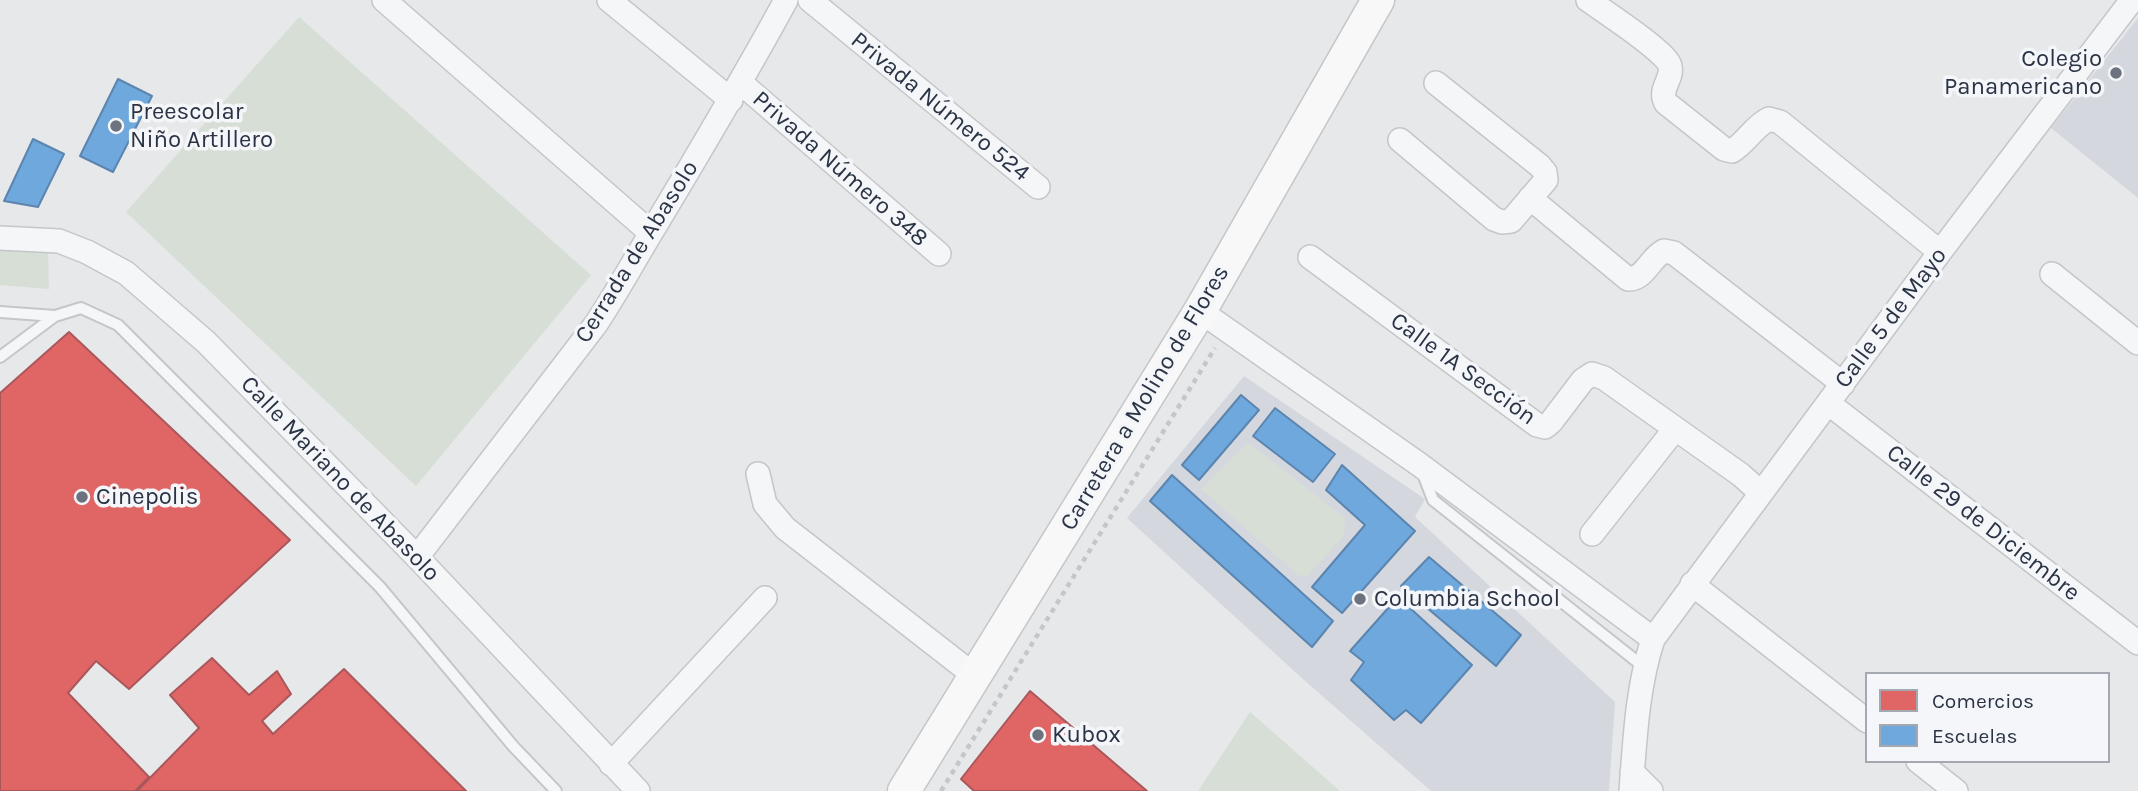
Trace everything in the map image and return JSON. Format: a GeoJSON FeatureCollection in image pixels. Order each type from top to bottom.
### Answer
{"type":"FeatureCollection","features":[{"type":"Feature","properties":{"kind":"main road","name":"Carretera a Molino de Flores"},"geometry":{"type":"LineString","coordinates":[[904,791],[1200,311],[1378,0]]}},
{"type":"Feature","properties":{"kind":"street"},"geometry":{"type":"LineString","coordinates":[[384,0],[651,233]]}},
{"type":"Feature","properties":{"kind":"street","name":"Privada Número 348"},"geometry":{"type":"LineString","coordinates":[[609,0],[736,92],[939,254]]}},
{"type":"Feature","properties":{"kind":"street","name":"Cerrada de Abasolo"},"geometry":{"type":"LineString","coordinates":[[417,557],[596,324],[621,287],[736,92],[786,0]]}},
{"type":"Feature","properties":{"kind":"street","name":"Privada Número 524"},"geometry":{"type":"LineString","coordinates":[[810,0],[1038,187]]}},
{"type":"Feature","properties":{"kind":"street"},"geometry":{"type":"LineString","coordinates":[[1588,0],[1670,62],[1671,70],[1663,92],[1666,103],[1724,149],[1732,151],[1740,146],[1761,123],[1769,119],[1780,122],[1940,252]]}},
{"type":"Feature","properties":{"kind":"street","name":"Calle 5 de Mayo"},"geometry":{"type":"LineString","coordinates":[[1632,782],[1644,667],[1653,639],[1940,252],[2132,0]]}},
{"type":"Feature","properties":{"kind":"street"},"geometry":{"type":"LineString","coordinates":[[1399,140],[1494,219],[1502,222],[1511,221],[1546,180],[1545,172],[1436,83]]}},
{"type":"Feature","properties":{"kind":"street"},"geometry":{"type":"LineString","coordinates":[[1530,198],[1628,279],[1639,276],[1656,255],[1664,251],[1674,253],[1843,384]]}},
{"type":"Feature","properties":{"kind":"street","name":"Calle Mariano de Abasolo"},"geometry":{"type":"LineString","coordinates":[[0,237],[59,241],[87,252],[126,274],[206,342],[417,557],[638,791]]}},
{"type":"Feature","properties":{"kind":"street","name":"Calle 1A Sección"},"geometry":{"type":"LineString","coordinates":[[1310,257],[1537,425],[1545,428],[1583,380],[1592,374],[1604,378],[1741,475],[1761,493]]}},
{"type":"Feature","properties":{"kind":"street"},"geometry":{"type":"LineString","coordinates":[[2052,274],[2138,343]]}},
{"type":"Feature","properties":{"kind":"street"},"geometry":{"type":"LineString","coordinates":[[1200,311],[1420,465],[1653,639]]}},
{"type":"Feature","properties":{"kind":"street","name":"Calle 29 de Diciembre"},"geometry":{"type":"LineString","coordinates":[[1828,403],[2138,643]]}},
{"type":"Feature","properties":{"kind":"street"},"geometry":{"type":"LineString","coordinates":[[1592,534],[1675,429]]}},
{"type":"Feature","properties":{"kind":"street"},"geometry":{"type":"LineString","coordinates":[[758,474],[765,504],[785,528],[975,676]]}},
{"type":"Feature","properties":{"kind":"street"},"geometry":{"type":"LineString","coordinates":[[1692,584],[1865,719]]}},
{"type":"Feature","properties":{"kind":"street"},"geometry":{"type":"LineString","coordinates":[[611,764],[765,598]]}},
{"type":"Feature","properties":{"kind":"street"},"geometry":{"type":"LineString","coordinates":[[1921,763],[1956,791]]}},
{"type":"Feature","properties":{"kind":"street"},"geometry":{"type":"LineString","coordinates":[[1632,782],[1651,791]]}},
{"type":"Feature","properties":{"kind":"lane"},"geometry":{"type":"LineString","coordinates":[[0,356],[55,316],[81,308],[118,325],[380,587],[513,746],[556,791]]}},
{"type":"Feature","properties":{"kind":"lane"},"geometry":{"type":"LineString","coordinates":[[0,312],[55,316]]}},
{"type":"Feature","properties":{"kind":"lane"},"geometry":{"type":"LineString","coordinates":[[1420,465],[1433,500],[1644,667]]}},
{"type":"Feature","properties":{"kind":"shaded area"},"geometry":{"type":"Polygon","coordinates":[[[299,17],[591,275],[416,486],[126,212],[299,17]]]}},
{"type":"Feature","properties":{"kind":"shaded area","name":"Colegio Panamericano"},"geometry":{"type":"Polygon","coordinates":[[[2138,18],[2138,198],[2051,128],[2138,18]]]}},
{"type":"Feature","properties":{"kind":"shaded area"},"geometry":{"type":"Polygon","coordinates":[[[0,243],[48,246],[49,289],[0,285],[0,243]]]}},
{"type":"Feature","properties":{"kind":"shaded area","name":"Columbia School"},"geometry":{"type":"Polygon","coordinates":[[[1244,376],[1425,499],[1415,517],[1615,702],[1609,791],[1431,791],[1304,680],[1127,518],[1244,376]]]}},
{"type":"Feature","properties":{"kind":"shaded area"},"geometry":{"type":"Polygon","coordinates":[[[1248,442],[1345,518],[1344,536],[1308,575],[1299,576],[1201,489],[1248,442]]]}},
{"type":"Feature","properties":{"kind":"shaded area"},"geometry":{"type":"Polygon","coordinates":[[[1250,712],[1340,791],[1198,791],[1250,712]]]}},
{"type":"Feature","properties":{"kind":"building: Comercios"},"geometry":{"type":"Polygon","coordinates":[[[69,332],[290,540],[129,689],[96,661],[68,693],[149,777],[135,791],[0,791],[0,393],[69,332]]]}},
{"type":"Feature","properties":{"kind":"building: Comercios"},"geometry":{"type":"Polygon","coordinates":[[[212,658],[249,695],[277,671],[291,694],[262,721],[273,734],[344,669],[466,791],[137,791],[199,728],[170,695],[212,658]]]}},
{"type":"Feature","properties":{"kind":"building: Comercios","name":"Kubox"},"geometry":{"type":"Polygon","coordinates":[[[1030,691],[1147,791],[974,791],[961,779],[1030,691]]]}},
{"type":"Feature","properties":{"kind":"building: Escuelas","name":"Preescolar Niño Artillero"},"geometry":{"type":"Polygon","coordinates":[[[118,79],[152,96],[113,172],[80,156],[118,79]]]}},
{"type":"Feature","properties":{"kind":"building: Escuelas","name":"Preescolar Niño Artillero"},"geometry":{"type":"Polygon","coordinates":[[[33,139],[64,154],[38,207],[4,201],[33,139]]]}},
{"type":"Feature","properties":{"kind":"building: Escuelas"},"geometry":{"type":"Polygon","coordinates":[[[1241,395],[1259,410],[1199,480],[1182,465],[1241,395]]]}},
{"type":"Feature","properties":{"kind":"building: Escuelas"},"geometry":{"type":"Polygon","coordinates":[[[1275,408],[1335,454],[1313,482],[1253,436],[1275,408]]]}},
{"type":"Feature","properties":{"kind":"building: Escuelas"},"geometry":{"type":"Polygon","coordinates":[[[1342,465],[1415,531],[1342,613],[1312,587],[1365,525],[1326,490],[1342,465]]]}},
{"type":"Feature","properties":{"kind":"building: Escuelas"},"geometry":{"type":"Polygon","coordinates":[[[1172,475],[1333,621],[1312,647],[1150,501],[1172,475]]]}},
{"type":"Feature","properties":{"kind":"building: Escuelas"},"geometry":{"type":"Polygon","coordinates":[[[1429,557],[1521,635],[1496,666],[1401,586],[1429,557]]]}},
{"type":"Feature","properties":{"kind":"building: Escuelas"},"geometry":{"type":"Polygon","coordinates":[[[1398,597],[1472,665],[1421,723],[1406,710],[1394,720],[1351,680],[1364,662],[1350,651],[1398,597]]]}},
{"type":"Feature","properties":{"kind":"place","name":"Colegio Panamericano"},"geometry":{"type":"Point","coordinates":[2116,73]}},
{"type":"Feature","properties":{"kind":"place","name":"Preescolar Niño Artillero"},"geometry":{"type":"Point","coordinates":[116,126]}},
{"type":"Feature","properties":{"kind":"place","name":"Cinepolis"},"geometry":{"type":"Point","coordinates":[82,497]}},
{"type":"Feature","properties":{"kind":"place","name":"Columbia School"},"geometry":{"type":"Point","coordinates":[1360,599]}},
{"type":"Feature","properties":{"kind":"place","name":"Kubox"},"geometry":{"type":"Point","coordinates":[1038,735]}}]}
